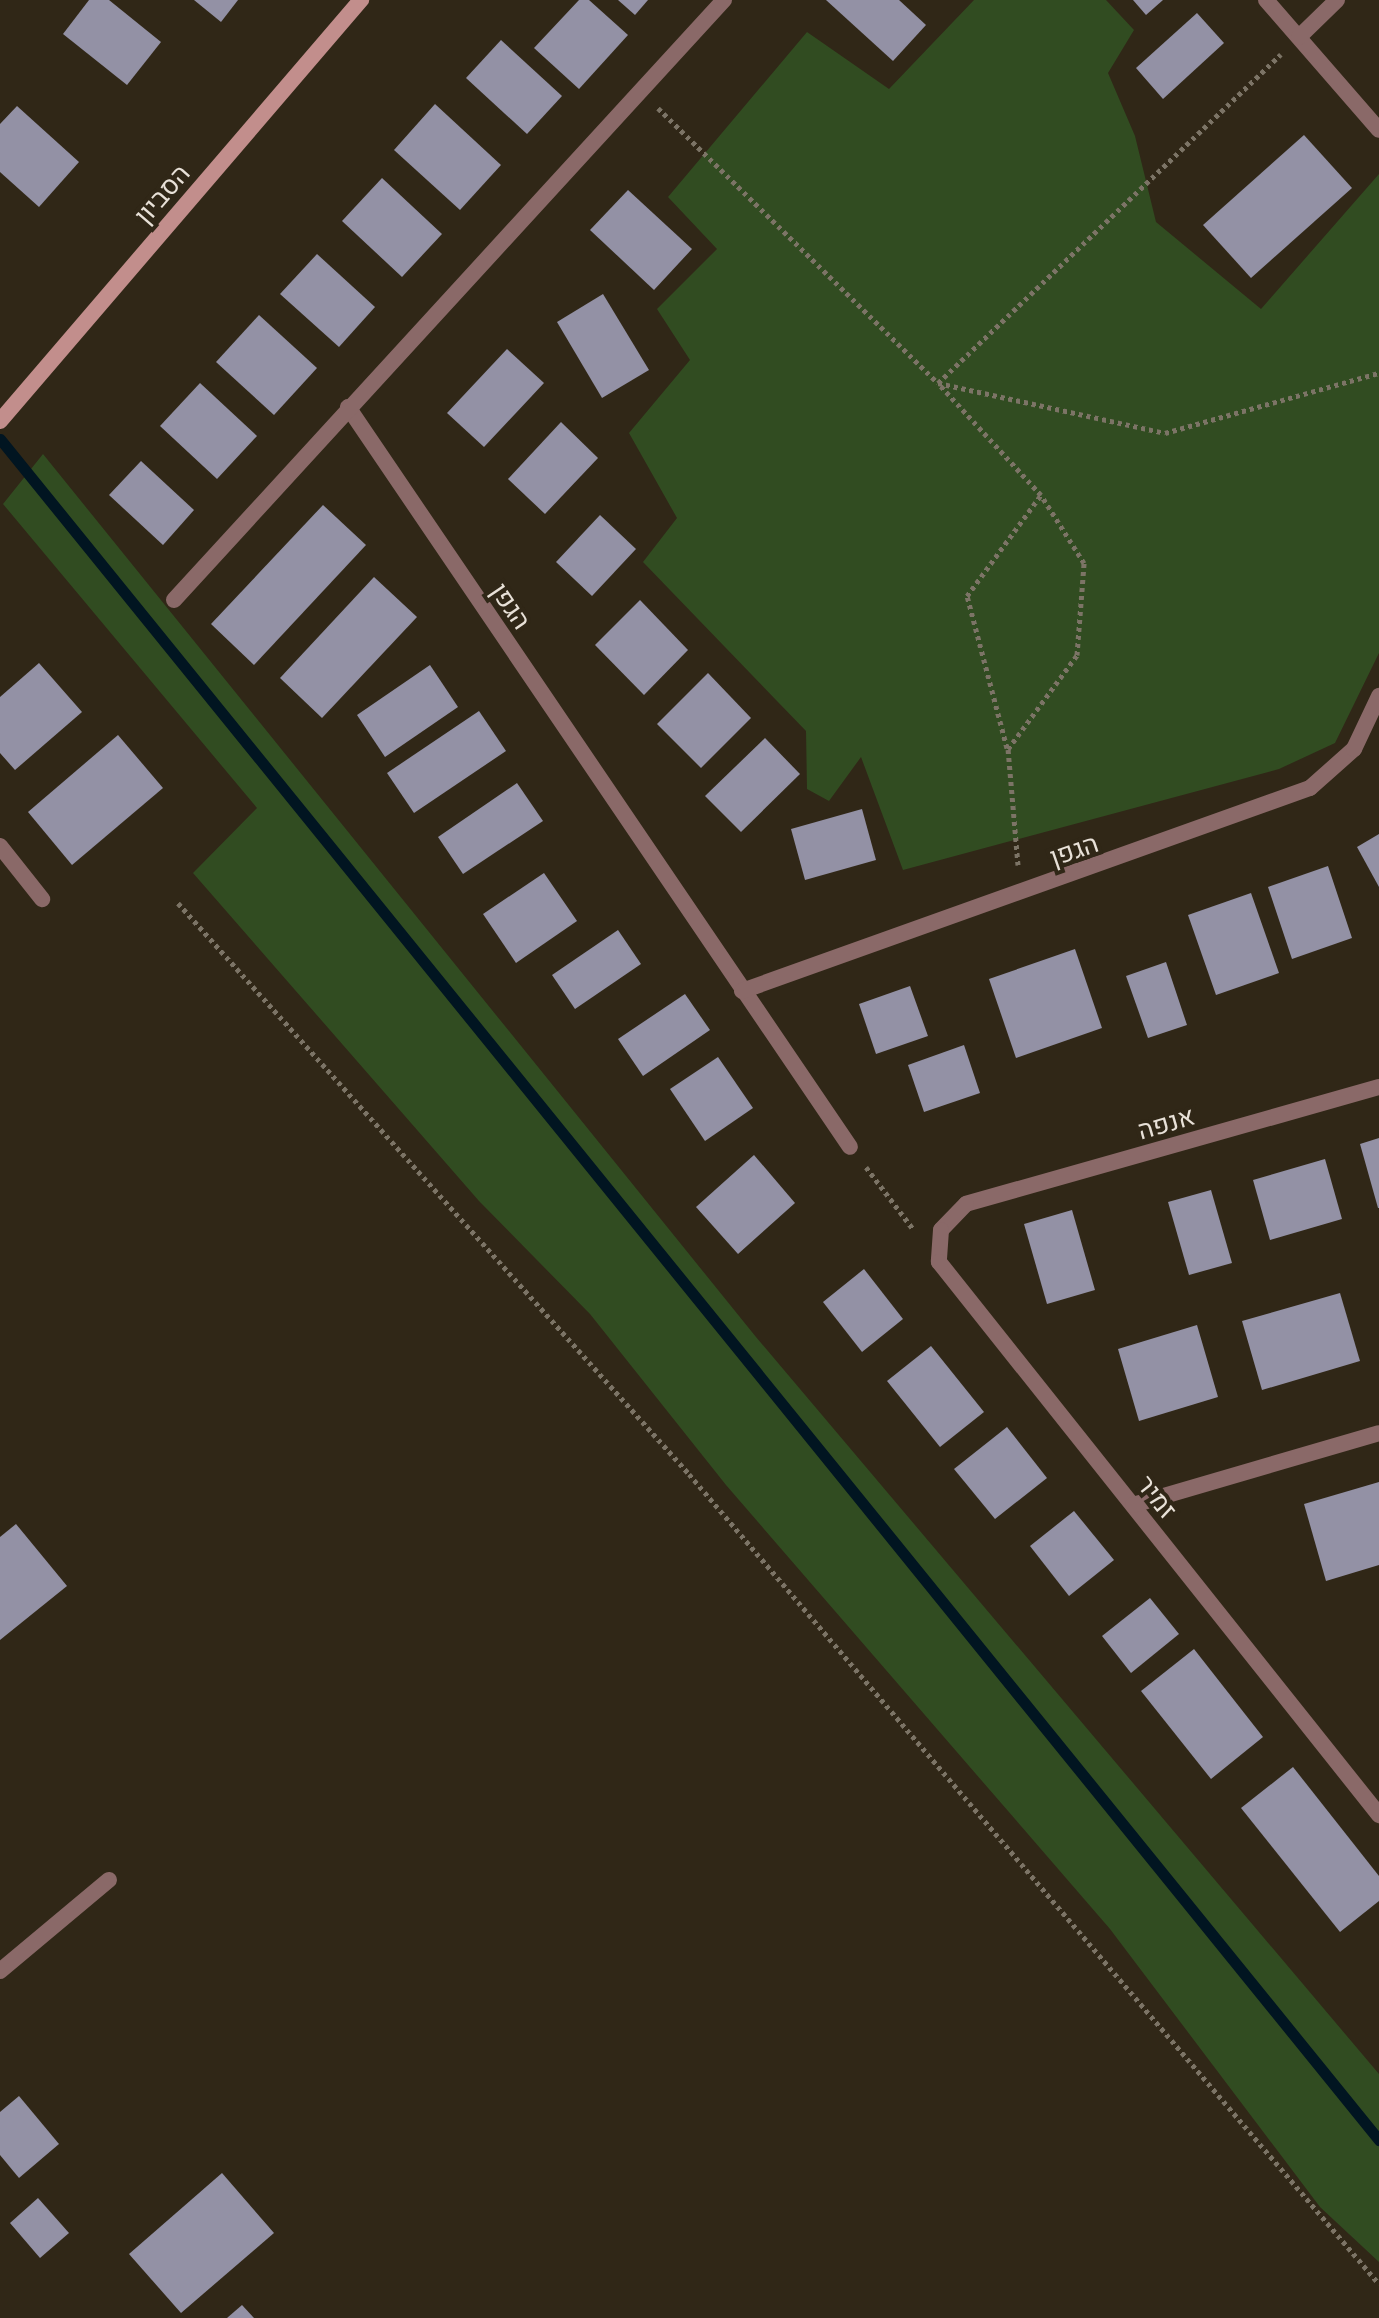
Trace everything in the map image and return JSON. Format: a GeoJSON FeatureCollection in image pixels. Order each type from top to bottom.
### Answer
{"type":"FeatureCollection","features":[{"type":"Feature","properties":{"kind":"street","name":"הסביון"},"geometry":{"type":"LineString","coordinates":[[0,421],[361,0]]}},
{"type":"Feature","properties":{"kind":"street"},"geometry":{"type":"LineString","coordinates":[[174,600],[724,0]]}},
{"type":"Feature","properties":{"kind":"street"},"geometry":{"type":"LineString","coordinates":[[1266,0],[1379,130]]}},
{"type":"Feature","properties":{"kind":"street"},"geometry":{"type":"LineString","coordinates":[[1299,37],[1337,0]]}},
{"type":"Feature","properties":{"kind":"street","name":"הגפן"},"geometry":{"type":"LineString","coordinates":[[348,407],[850,1147]]}},
{"type":"Feature","properties":{"kind":"street","name":"הגפן"},"geometry":{"type":"LineString","coordinates":[[742,991],[1310,788],[1354,749],[1379,696]]}},
{"type":"Feature","properties":{"kind":"street"},"geometry":{"type":"LineString","coordinates":[[0,846],[42,899]]}},
{"type":"Feature","properties":{"kind":"street","name":"אנפה"},"geometry":{"type":"LineString","coordinates":[[939,1262],[941,1230],[966,1204],[1379,1087]]}},
{"type":"Feature","properties":{"kind":"street","name":"זמיר"},"geometry":{"type":"LineString","coordinates":[[939,1262],[1379,1815]]}},
{"type":"Feature","properties":{"kind":"street"},"geometry":{"type":"LineString","coordinates":[[1133,1505],[1379,1433]]}},
{"type":"Feature","properties":{"kind":"street"},"geometry":{"type":"LineString","coordinates":[[0,1971],[109,1880]]}},
{"type":"Feature","properties":{"kind":"path"},"geometry":{"type":"LineString","coordinates":[[938,383],[1299,37]]}},
{"type":"Feature","properties":{"kind":"path"},"geometry":{"type":"LineString","coordinates":[[641,91],[938,383],[1041,495],[1084,563],[1077,655],[1008,749]]}},
{"type":"Feature","properties":{"kind":"path"},"geometry":{"type":"LineString","coordinates":[[938,383],[1165,433],[1379,373]]}},
{"type":"Feature","properties":{"kind":"path"},"geometry":{"type":"LineString","coordinates":[[1020,894],[1008,749],[967,596],[1041,495]]}},
{"type":"Feature","properties":{"kind":"path"},"geometry":{"type":"LineString","coordinates":[[178,903],[689,1474],[1379,2284]]}},
{"type":"Feature","properties":{"kind":"path"},"geometry":{"type":"LineString","coordinates":[[850,1147],[939,1262]]}},
{"type":"Feature","properties":{"kind":"green space"},"geometry":{"type":"Polygon","coordinates":[[[974,0],[1106,0],[1134,30],[1108,73],[1135,136],[1156,222],[1261,309],[1379,174],[1379,653],[1335,743],[1279,769],[903,870],[861,757],[829,801],[807,789],[806,731],[643,562],[677,518],[629,433],[690,360],[657,309],[717,249],[668,197],[807,32],[889,89],[974,0]]]}},
{"type":"Feature","properties":{"kind":"green space"},"geometry":{"type":"Polygon","coordinates":[[[43,454],[756,1337],[1379,2074],[1379,2262],[1320,2207],[1110,1929],[726,1485],[590,1314],[479,1201],[193,873],[257,808],[3,504],[43,454]]]}},
{"type":"Feature","properties":{"kind":"building"},"geometry":{"type":"Polygon","coordinates":[[[89,0],[109,0],[161,42],[127,85],[63,34],[89,0]]]}},
{"type":"Feature","properties":{"kind":"building"},"geometry":{"type":"Polygon","coordinates":[[[194,0],[238,0],[221,22],[194,0]]]}},
{"type":"Feature","properties":{"kind":"building"},"geometry":{"type":"Polygon","coordinates":[[[579,0],[589,0],[628,35],[579,89],[534,48],[579,0]]]}},
{"type":"Feature","properties":{"kind":"building"},"geometry":{"type":"Polygon","coordinates":[[[618,0],[648,0],[635,15],[618,0]]]}},
{"type":"Feature","properties":{"kind":"building"},"geometry":{"type":"Polygon","coordinates":[[[826,0],[899,0],[926,25],[893,61],[826,0]]]}},
{"type":"Feature","properties":{"kind":"building"},"geometry":{"type":"Polygon","coordinates":[[[1133,0],[1163,0],[1146,15],[1133,0]]]}},
{"type":"Feature","properties":{"kind":"building"},"geometry":{"type":"Polygon","coordinates":[[[1197,13],[1224,43],[1163,99],[1136,68],[1197,13]]]}},
{"type":"Feature","properties":{"kind":"building"},"geometry":{"type":"Polygon","coordinates":[[[501,40],[562,96],[527,134],[466,78],[501,40]]]}},
{"type":"Feature","properties":{"kind":"building"},"geometry":{"type":"Polygon","coordinates":[[[435,104],[501,165],[460,210],[394,150],[435,104]]]}},
{"type":"Feature","properties":{"kind":"building"},"geometry":{"type":"Polygon","coordinates":[[[17,106],[79,162],[39,207],[0,172],[0,124],[17,106]]]}},
{"type":"Feature","properties":{"kind":"building"},"geometry":{"type":"Polygon","coordinates":[[[1304,135],[1352,188],[1251,278],[1203,225],[1304,135]]]}},
{"type":"Feature","properties":{"kind":"building"},"geometry":{"type":"Polygon","coordinates":[[[382,178],[442,234],[402,277],[342,221],[382,178]]]}},
{"type":"Feature","properties":{"kind":"building"},"geometry":{"type":"Polygon","coordinates":[[[628,190],[692,249],[654,290],[590,230],[628,190]]]}},
{"type":"Feature","properties":{"kind":"building"},"geometry":{"type":"Polygon","coordinates":[[[317,254],[375,307],[339,347],[280,294],[317,254]]]}},
{"type":"Feature","properties":{"kind":"building"},"geometry":{"type":"Polygon","coordinates":[[[603,294],[649,370],[602,398],[557,322],[603,294]]]}},
{"type":"Feature","properties":{"kind":"building"},"geometry":{"type":"Polygon","coordinates":[[[259,315],[317,368],[274,415],[216,362],[259,315]]]}},
{"type":"Feature","properties":{"kind":"building"},"geometry":{"type":"Polygon","coordinates":[[[507,349],[544,383],[484,447],[447,413],[507,349]]]}},
{"type":"Feature","properties":{"kind":"building"},"geometry":{"type":"Polygon","coordinates":[[[200,383],[257,436],[217,479],[160,426],[200,383]]]}},
{"type":"Feature","properties":{"kind":"building"},"geometry":{"type":"Polygon","coordinates":[[[561,422],[598,458],[545,514],[508,479],[561,422]]]}},
{"type":"Feature","properties":{"kind":"building"},"geometry":{"type":"Polygon","coordinates":[[[141,461],[194,510],[163,545],[109,495],[141,461]]]}},
{"type":"Feature","properties":{"kind":"building"},"geometry":{"type":"Polygon","coordinates":[[[323,505],[366,545],[254,665],[211,624],[323,505]]]}},
{"type":"Feature","properties":{"kind":"building"},"geometry":{"type":"Polygon","coordinates":[[[600,515],[636,549],[592,596],[556,562],[600,515]]]}},
{"type":"Feature","properties":{"kind":"building"},"geometry":{"type":"Polygon","coordinates":[[[374,577],[417,617],[322,718],[280,678],[374,577]]]}},
{"type":"Feature","properties":{"kind":"building"},"geometry":{"type":"Polygon","coordinates":[[[640,600],[688,650],[644,695],[595,645],[640,600]]]}},
{"type":"Feature","properties":{"kind":"building"},"geometry":{"type":"Polygon","coordinates":[[[39,663],[82,712],[15,770],[0,753],[0,697],[39,663]]]}},
{"type":"Feature","properties":{"kind":"building"},"geometry":{"type":"Polygon","coordinates":[[[430,665],[458,707],[385,757],[357,715],[430,665]]]}},
{"type":"Feature","properties":{"kind":"building"},"geometry":{"type":"Polygon","coordinates":[[[708,673],[751,718],[701,768],[657,724],[708,673]]]}},
{"type":"Feature","properties":{"kind":"building"},"geometry":{"type":"Polygon","coordinates":[[[479,711],[506,751],[414,813],[387,773],[479,711]]]}},
{"type":"Feature","properties":{"kind":"building"},"geometry":{"type":"Polygon","coordinates":[[[118,735],[163,788],[72,865],[28,812],[118,735]]]}},
{"type":"Feature","properties":{"kind":"building"},"geometry":{"type":"Polygon","coordinates":[[[765,738],[800,774],[741,832],[705,796],[765,738]]]}},
{"type":"Feature","properties":{"kind":"building"},"geometry":{"type":"Polygon","coordinates":[[[517,783],[543,821],[463,874],[438,837],[517,783]]]}},
{"type":"Feature","properties":{"kind":"building"},"geometry":{"type":"Polygon","coordinates":[[[862,809],[876,860],[805,880],[791,829],[862,809]]]}},
{"type":"Feature","properties":{"kind":"building"},"geometry":{"type":"Polygon","coordinates":[[[1379,834],[1379,887],[1357,847],[1379,834]]]}},
{"type":"Feature","properties":{"kind":"building"},"geometry":{"type":"Polygon","coordinates":[[[1328,866],[1352,938],[1292,959],[1268,887],[1328,866]]]}},
{"type":"Feature","properties":{"kind":"building"},"geometry":{"type":"Polygon","coordinates":[[[544,873],[577,921],[516,963],[483,914],[544,873]]]}},
{"type":"Feature","properties":{"kind":"building"},"geometry":{"type":"Polygon","coordinates":[[[1251,893],[1279,973],[1216,995],[1188,915],[1251,893]]]}},
{"type":"Feature","properties":{"kind":"building"},"geometry":{"type":"Polygon","coordinates":[[[618,930],[641,964],[575,1009],[552,975],[618,930]]]}},
{"type":"Feature","properties":{"kind":"building"},"geometry":{"type":"Polygon","coordinates":[[[1075,949],[1102,1028],[1016,1058],[989,979],[1075,949]]]}},
{"type":"Feature","properties":{"kind":"building"},"geometry":{"type":"Polygon","coordinates":[[[1166,962],[1187,1025],[1148,1038],[1126,976],[1166,962]]]}},
{"type":"Feature","properties":{"kind":"building"},"geometry":{"type":"Polygon","coordinates":[[[910,986],[928,1036],[876,1054],[859,1004],[910,986]]]}},
{"type":"Feature","properties":{"kind":"building"},"geometry":{"type":"Polygon","coordinates":[[[685,994],[710,1030],[643,1076],[618,1039],[685,994]]]}},
{"type":"Feature","properties":{"kind":"building"},"geometry":{"type":"Polygon","coordinates":[[[964,1045],[980,1093],[924,1112],[908,1065],[964,1045]]]}},
{"type":"Feature","properties":{"kind":"building"},"geometry":{"type":"Polygon","coordinates":[[[718,1057],[753,1108],[705,1141],[670,1089],[718,1057]]]}},
{"type":"Feature","properties":{"kind":"building"},"geometry":{"type":"Polygon","coordinates":[[[1379,1138],[1379,1208],[1378,1208],[1360,1144],[1379,1138]]]}},
{"type":"Feature","properties":{"kind":"building"},"geometry":{"type":"Polygon","coordinates":[[[754,1155],[795,1203],[738,1254],[696,1207],[754,1155]]]}},
{"type":"Feature","properties":{"kind":"building"},"geometry":{"type":"Polygon","coordinates":[[[1325,1159],[1342,1219],[1270,1240],[1253,1180],[1325,1159]]]}},
{"type":"Feature","properties":{"kind":"building"},"geometry":{"type":"Polygon","coordinates":[[[1211,1190],[1232,1263],[1189,1275],[1168,1202],[1211,1190]]]}},
{"type":"Feature","properties":{"kind":"building"},"geometry":{"type":"Polygon","coordinates":[[[1072,1210],[1095,1290],[1047,1304],[1024,1224],[1072,1210]]]}},
{"type":"Feature","properties":{"kind":"building"},"geometry":{"type":"Polygon","coordinates":[[[864,1269],[903,1319],[862,1352],[823,1302],[864,1269]]]}},
{"type":"Feature","properties":{"kind":"building"},"geometry":{"type":"Polygon","coordinates":[[[1340,1293],[1360,1361],[1262,1390],[1242,1321],[1340,1293]]]}},
{"type":"Feature","properties":{"kind":"building"},"geometry":{"type":"Polygon","coordinates":[[[1197,1325],[1218,1397],[1139,1421],[1118,1349],[1197,1325]]]}},
{"type":"Feature","properties":{"kind":"building"},"geometry":{"type":"Polygon","coordinates":[[[931,1346],[984,1412],[940,1447],[887,1381],[931,1346]]]}},
{"type":"Feature","properties":{"kind":"building"},"geometry":{"type":"Polygon","coordinates":[[[1007,1427],[1047,1478],[995,1519],[954,1469],[1007,1427]]]}},
{"type":"Feature","properties":{"kind":"building"},"geometry":{"type":"Polygon","coordinates":[[[1379,1482],[1379,1565],[1326,1581],[1304,1504],[1379,1482]]]}},
{"type":"Feature","properties":{"kind":"building"},"geometry":{"type":"Polygon","coordinates":[[[1074,1511],[1114,1560],[1069,1596],[1030,1546],[1074,1511]]]}},
{"type":"Feature","properties":{"kind":"building"},"geometry":{"type":"Polygon","coordinates":[[[16,1524],[67,1586],[0,1640],[0,1537],[16,1524]]]}},
{"type":"Feature","properties":{"kind":"building"},"geometry":{"type":"Polygon","coordinates":[[[1150,1598],[1179,1634],[1131,1673],[1102,1636],[1150,1598]]]}},
{"type":"Feature","properties":{"kind":"building"},"geometry":{"type":"Polygon","coordinates":[[[1194,1649],[1263,1737],[1211,1779],[1141,1691],[1194,1649]]]}},
{"type":"Feature","properties":{"kind":"building"},"geometry":{"type":"Polygon","coordinates":[[[1293,1767],[1379,1876],[1379,1901],[1340,1932],[1241,1808],[1293,1767]]]}},
{"type":"Feature","properties":{"kind":"building"},"geometry":{"type":"Polygon","coordinates":[[[19,2096],[59,2144],[19,2178],[0,2155],[0,2112],[19,2096]]]}},
{"type":"Feature","properties":{"kind":"building"},"geometry":{"type":"Polygon","coordinates":[[[222,2173],[274,2233],[181,2313],[129,2254],[222,2173]]]}},
{"type":"Feature","properties":{"kind":"building"},"geometry":{"type":"Polygon","coordinates":[[[38,2198],[69,2233],[40,2258],[10,2223],[38,2198]]]}},
{"type":"Feature","properties":{"kind":"building"},"geometry":{"type":"Polygon","coordinates":[[[242,2305],[254,2318],[227,2318],[242,2305]]]}},
{"type":"Feature","properties":{"kind":"waterway"},"geometry":{"type":"LineString","coordinates":[[0,439],[1379,2140]]}}]}
